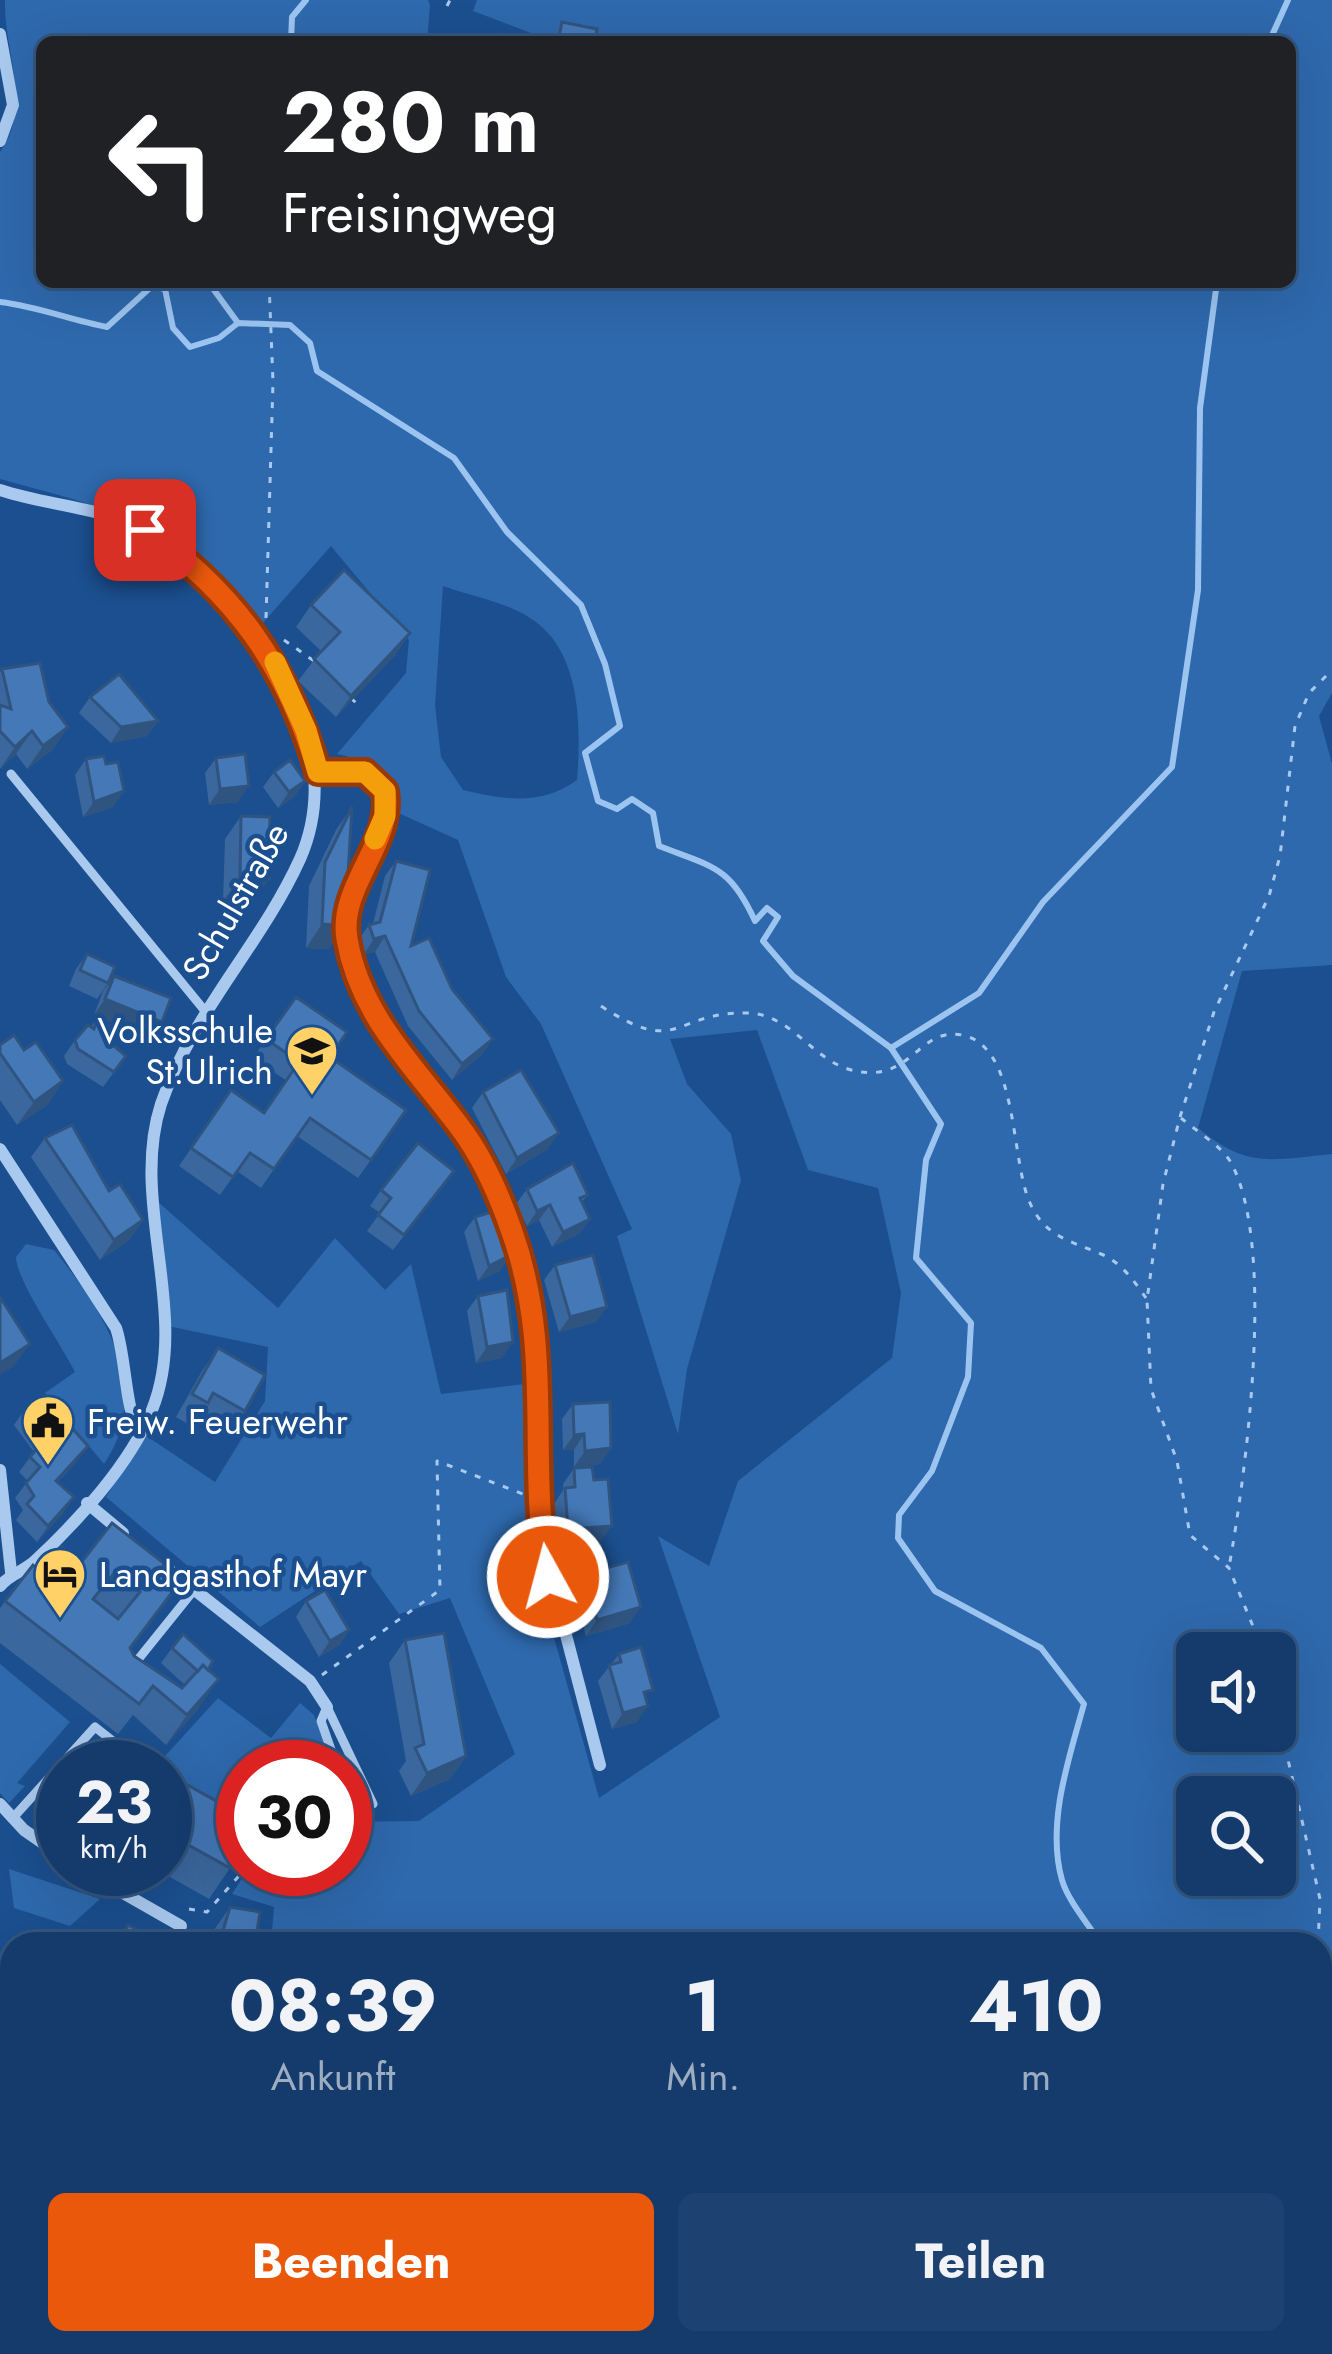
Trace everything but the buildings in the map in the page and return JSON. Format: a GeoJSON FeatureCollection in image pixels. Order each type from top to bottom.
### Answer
{"type":"FeatureCollection","features":[{"type":"Feature","properties":{"kind":"street"},"geometry":{"type":"LineString","coordinates":[[0,34],[13,105],[0,142]]}},
{"type":"Feature","properties":{"kind":"street","name":"Schulstraße"},"geometry":{"type":"LineString","coordinates":[[0,490],[145,530],[209,580],[267,647],[306,730],[318,772],[314,824],[300,858],[266,921],[205,1011],[171,1078],[153,1144],[151,1176],[164,1349],[161,1382],[140,1432],[87,1503],[35,1561],[11,1573],[0,1586]]}},
{"type":"Feature","properties":{"kind":"street"},"geometry":{"type":"LineString","coordinates":[[318,772],[365,772],[385,791],[385,816],[350,901],[347,939],[371,1007],[412,1071],[462,1130],[512,1232],[542,1382],[540,1501],[548,1577],[600,1766]]}},
{"type":"Feature","properties":{"kind":"street"},"geometry":{"type":"LineString","coordinates":[[0,1149],[116,1328],[127,1358],[132,1420],[140,1432]]}},
{"type":"Feature","properties":{"kind":"street"},"geometry":{"type":"LineString","coordinates":[[0,1470],[11,1573]]}},
{"type":"Feature","properties":{"kind":"street"},"geometry":{"type":"LineString","coordinates":[[87,1503],[140,1546]]}},
{"type":"Feature","properties":{"kind":"street"},"geometry":{"type":"LineString","coordinates":[[158,1561],[310,1681],[327,1707]]}},
{"type":"Feature","properties":{"kind":"street"},"geometry":{"type":"LineString","coordinates":[[0,1804],[36,1838]]}},
{"type":"Feature","properties":{"kind":"street"},"geometry":{"type":"LineString","coordinates":[[129,1896],[182,1926]]}},
{"type":"Feature","properties":{"kind":"lane","name":"Schulstraße"},"geometry":{"type":"LineString","coordinates":[[11,774],[205,1011]]}},
{"type":"Feature","properties":{"kind":"lane"},"geometry":{"type":"LineString","coordinates":[[121,1681],[194,1590]]}},
{"type":"Feature","properties":{"kind":"lane"},"geometry":{"type":"LineString","coordinates":[[327,1707],[322,1721],[329,1740]]}},
{"type":"Feature","properties":{"kind":"lane"},"geometry":{"type":"LineString","coordinates":[[327,1707],[373,1804]]}},
{"type":"Feature","properties":{"kind":"lane"},"geometry":{"type":"LineString","coordinates":[[82,1740],[94,1726],[112,1740]]}},
{"type":"Feature","properties":{"kind":"lane"},"geometry":{"type":"LineString","coordinates":[[12,1819],[36,1792]]}},
{"type":"Feature","properties":{"kind":"path"},"geometry":{"type":"LineString","coordinates":[[259,634],[265,630],[266,609],[273,331],[270,288]]}},
{"type":"Feature","properties":{"kind":"path"},"geometry":{"type":"LineString","coordinates":[[267,647],[280,638],[296,643],[325,671]]}},
{"type":"Feature","properties":{"kind":"path"},"geometry":{"type":"LineString","coordinates":[[1255,1632],[1229,1568],[1190,1535],[1177,1461],[1151,1389],[1147,1300],[1163,1184],[1180,1117],[1223,988],[1269,896],[1280,856],[1300,710],[1332,670]]}},
{"type":"Feature","properties":{"kind":"path"},"geometry":{"type":"LineString","coordinates":[[342,688],[358,705]]}},
{"type":"Feature","properties":{"kind":"path"},"geometry":{"type":"LineString","coordinates":[[602,1006],[638,1030],[656,1033],[712,1016],[770,1016],[844,1068],[887,1072],[944,1034],[966,1035],[984,1046],[1002,1071],[1030,1204],[1049,1231],[1074,1247],[1104,1255],[1131,1276],[1147,1300]]}},
{"type":"Feature","properties":{"kind":"path"},"geometry":{"type":"LineString","coordinates":[[1180,1117],[1228,1158],[1248,1206],[1253,1288],[1250,1382],[1240,1506],[1229,1568]]}},
{"type":"Feature","properties":{"kind":"path"},"geometry":{"type":"LineString","coordinates":[[310,1681],[349,1660],[440,1590],[437,1461],[540,1501]]}},
{"type":"Feature","properties":{"kind":"path"},"geometry":{"type":"LineString","coordinates":[[1286,1752],[1320,1899],[1319,1932]]}},
{"type":"Feature","properties":{"kind":"path"},"geometry":{"type":"LineString","coordinates":[[182,1926],[189,1909],[207,1912],[221,1896]]}},
{"type":"Feature","properties":{"kind":"shaded area"},"geometry":{"type":"Polygon","coordinates":[[[5,0],[428,0],[430,5],[427,36],[36,36],[36,288],[1296,288],[1296,36],[549,36],[473,11],[477,0],[1332,0],[1332,693],[1319,716],[1332,764],[1332,965],[1242,971],[1198,1128],[1231,1150],[1261,1159],[1332,1154],[1332,1932],[272,1932],[274,1907],[238,1896],[372,1896],[372,1822],[419,1821],[515,1754],[450,1598],[399,1614],[361,1561],[260,1627],[106,1497],[145,1435],[215,1482],[265,1401],[268,1347],[168,1326],[157,1201],[278,1308],[335,1238],[385,1290],[411,1264],[441,1394],[533,1383],[530,1516],[540,1588],[599,1798],[720,1717],[658,1536],[709,1566],[738,1481],[892,1358],[901,1293],[878,1188],[808,1170],[757,1030],[670,1039],[687,1084],[731,1134],[741,1180],[687,1369],[678,1434],[617,1236],[632,1229],[541,1024],[506,977],[458,840],[394,811],[389,787],[378,771],[337,754],[406,673],[409,640],[331,546],[261,625],[200,563],[145,526],[0,479],[0,152],[10,135],[16,97],[5,0]],[[443,586],[435,705],[441,757],[463,790],[536,797],[577,780],[578,714],[569,670],[547,632],[520,612],[443,586]]]}},
{"type":"Feature","properties":{"kind":"shaded area"},"geometry":{"type":"Polygon","coordinates":[[[26,1244],[54,1250],[90,1298],[116,1351],[125,1407],[119,1436],[104,1464],[45,1393],[75,1372],[18,1267],[16,1257],[26,1244]]]}},
{"type":"Feature","properties":{"kind":"shaded area"},"geometry":{"type":"Polygon","coordinates":[[[0,1664],[70,1722],[54,1740],[36,1740],[36,1761],[17,1783],[25,1786],[9,1803],[0,1793],[0,1664]]]}},
{"type":"Feature","properties":{"kind":"shaded area"},"geometry":{"type":"Polygon","coordinates":[[[218,1698],[271,1738],[300,1703],[314,1715],[324,1740],[216,1740],[216,1838],[192,1824],[192,1740],[180,1740],[218,1698]]]}},
{"type":"Feature","properties":{"kind":"shaded area"},"geometry":{"type":"Polygon","coordinates":[[[9,1869],[36,1878],[36,1896],[100,1899],[70,1926],[14,1908],[9,1869]]]}},
{"type":"Feature","properties":{"kind":"waterway"},"geometry":{"type":"LineString","coordinates":[[291,36],[292,17],[306,0]]}},
{"type":"Feature","properties":{"kind":"waterway"},"geometry":{"type":"LineString","coordinates":[[1272,36],[1288,0]]}},
{"type":"Feature","properties":{"kind":"waterway"},"geometry":{"type":"LineString","coordinates":[[0,302],[107,327],[150,288]]}},
{"type":"Feature","properties":{"kind":"waterway"},"geometry":{"type":"LineString","coordinates":[[161,288],[165,289],[173,328],[190,347],[219,338],[238,323],[290,325],[310,343],[317,371],[454,458],[507,532],[581,605],[605,664],[620,726],[585,753],[598,801],[617,809],[632,799],[653,813],[659,846],[718,871],[737,889],[755,921],[767,908],[778,917],[763,941],[793,976],[891,1048],[941,1124],[926,1160],[916,1258],[971,1323],[968,1377],[932,1471],[899,1515],[898,1538],[935,1591],[1041,1648],[1084,1704],[1061,1791],[1057,1836],[1062,1880],[1093,1932]]}},
{"type":"Feature","properties":{"kind":"waterway"},"geometry":{"type":"LineString","coordinates":[[215,288],[238,323]]}},
{"type":"Feature","properties":{"kind":"waterway"},"geometry":{"type":"LineString","coordinates":[[891,1048],[979,993],[1043,902],[1172,767],[1198,590],[1200,408],[1216,288]]}},
{"type":"Feature","properties":{"kind":"slow traffic"},"geometry":{"type":"LineString","coordinates":[[275,662],[306,730],[318,772],[365,772],[385,791],[385,816],[375,839]]}},
{"type":"Feature","properties":{"kind":"place","name":"Volksschule St.Ulrich"},"geometry":{"type":"Point","coordinates":[312,1097]}},
{"type":"Feature","properties":{"kind":"place","name":"Freiw. Feuerwehr"},"geometry":{"type":"Point","coordinates":[48,1467]}},
{"type":"Feature","properties":{"kind":"place","name":"Landgasthof Mayr"},"geometry":{"type":"Point","coordinates":[60,1620]}},
{"type":"Feature","properties":{"kind":"route"},"geometry":{"type":"LineString","coordinates":[[145,530],[209,580],[259,634],[306,730],[318,772],[365,772],[385,791],[385,816],[350,901],[347,939],[371,1007],[412,1071],[462,1130],[512,1232],[533,1318],[542,1382],[540,1501],[548,1577]]}}]}
